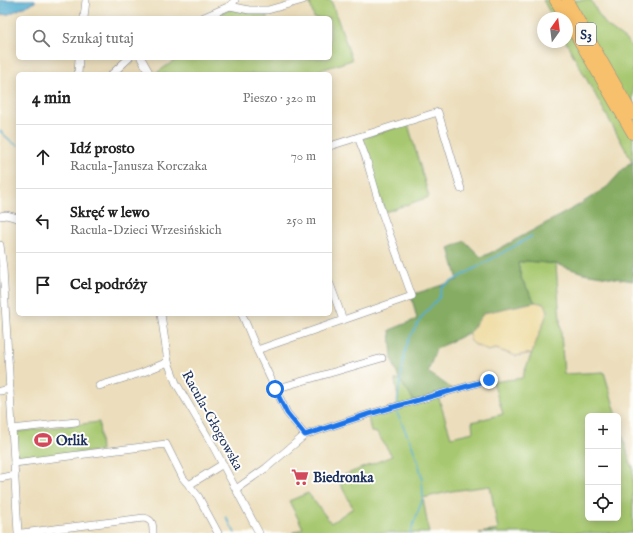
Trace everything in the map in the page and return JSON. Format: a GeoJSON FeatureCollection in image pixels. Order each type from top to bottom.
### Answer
{"type":"FeatureCollection","features":[{"type":"Feature","properties":{"kind":"highway","name":"S3"},"geometry":{"type":"LineString","coordinates":[[555,0],[562,12]]}},
{"type":"Feature","properties":{"kind":"highway","name":"S3"},"geometry":{"type":"LineString","coordinates":[[567,0],[633,134]]}},
{"type":"Feature","properties":{"kind":"highway","name":"S3"},"geometry":{"type":"LineString","coordinates":[[573,29],[633,115]]}},
{"type":"Feature","properties":{"kind":"street"},"geometry":{"type":"LineString","coordinates":[[84,16],[86,0]]}},
{"type":"Feature","properties":{"kind":"street"},"geometry":{"type":"LineString","coordinates":[[206,16],[232,3],[249,10],[268,10],[303,0]]}},
{"type":"Feature","properties":{"kind":"street"},"geometry":{"type":"LineString","coordinates":[[78,72],[79,60]]}},
{"type":"Feature","properties":{"kind":"street"},"geometry":{"type":"LineString","coordinates":[[114,72],[128,60]]}},
{"type":"Feature","properties":{"kind":"street"},"geometry":{"type":"LineString","coordinates":[[142,60],[149,72]]}},
{"type":"Feature","properties":{"kind":"street"},"geometry":{"type":"LineString","coordinates":[[332,145],[438,112],[461,189]]}},
{"type":"Feature","properties":{"kind":"street"},"geometry":{"type":"LineString","coordinates":[[257,350],[412,296],[382,213],[366,158],[358,138]]}},
{"type":"Feature","properties":{"kind":"street"},"geometry":{"type":"LineString","coordinates":[[0,216],[6,215],[16,218]]}},
{"type":"Feature","properties":{"kind":"street"},"geometry":{"type":"LineString","coordinates":[[0,245],[3,268],[18,533]]}},
{"type":"Feature","properties":{"kind":"street"},"geometry":{"type":"LineString","coordinates":[[332,290],[343,320]]}},
{"type":"Feature","properties":{"kind":"street","name":"Racula-Głogowska"},"geometry":{"type":"LineString","coordinates":[[161,316],[168,362],[176,383],[223,464],[259,533]]}},
{"type":"Feature","properties":{"kind":"street"},"geometry":{"type":"LineString","coordinates":[[243,316],[287,413],[305,435]]}},
{"type":"Feature","properties":{"kind":"street"},"geometry":{"type":"LineString","coordinates":[[275,389],[382,358]]}},
{"type":"Feature","properties":{"kind":"street"},"geometry":{"type":"LineString","coordinates":[[99,386],[142,373],[168,362]]}},
{"type":"Feature","properties":{"kind":"street"},"geometry":{"type":"LineString","coordinates":[[236,489],[266,468],[305,435],[369,414],[489,380]]}},
{"type":"Feature","properties":{"kind":"street"},"geometry":{"type":"LineString","coordinates":[[0,391],[10,389]]}},
{"type":"Feature","properties":{"kind":"street"},"geometry":{"type":"LineString","coordinates":[[12,429],[76,422]]}},
{"type":"Feature","properties":{"kind":"street"},"geometry":{"type":"LineString","coordinates":[[14,463],[164,444],[167,445],[183,478],[198,496],[218,533]]}},
{"type":"Feature","properties":{"kind":"street"},"geometry":{"type":"LineString","coordinates":[[189,485],[223,464]]}},
{"type":"Feature","properties":{"kind":"street"},"geometry":{"type":"LineString","coordinates":[[0,478],[15,475]]}},
{"type":"Feature","properties":{"kind":"street"},"geometry":{"type":"LineString","coordinates":[[22,533],[144,518],[151,521],[153,524],[153,533]]}},
{"type":"Feature","properties":{"kind":"green space"},"geometry":{"type":"Polygon","coordinates":[[[309,0],[331,0],[352,60],[314,72],[158,72],[175,60],[332,60],[332,16],[313,16],[309,0]]]}},
{"type":"Feature","properties":{"kind":"green space"},"geometry":{"type":"Polygon","coordinates":[[[543,0],[591,0],[605,23],[631,46],[633,45],[633,163],[569,48],[573,48],[573,12],[550,12],[543,0]]]}},
{"type":"Feature","properties":{"kind":"green space"},"geometry":{"type":"Polygon","coordinates":[[[231,9],[267,16],[213,16],[231,9]]]}},
{"type":"Feature","properties":{"kind":"green space"},"geometry":{"type":"Polygon","coordinates":[[[408,124],[429,197],[385,212],[360,139],[408,124]]]}},
{"type":"Feature","properties":{"kind":"green space"},"geometry":{"type":"Polygon","coordinates":[[[633,162],[633,281],[583,273],[556,264],[527,261],[518,263],[521,278],[535,302],[484,313],[470,332],[436,349],[428,372],[454,390],[414,401],[399,379],[392,359],[390,330],[417,319],[411,295],[458,280],[449,248],[465,241],[481,257],[497,250],[577,206],[607,187],[628,164],[633,162]]]}},
{"type":"Feature","properties":{"kind":"green space"},"geometry":{"type":"Polygon","coordinates":[[[527,261],[556,264],[564,374],[604,372],[616,413],[585,413],[585,521],[621,521],[621,430],[631,466],[633,466],[633,533],[479,533],[498,530],[490,486],[452,491],[423,498],[429,533],[292,533],[303,528],[289,501],[308,493],[331,523],[353,508],[337,478],[392,456],[377,433],[371,432],[368,417],[397,407],[398,398],[395,380],[399,379],[414,401],[438,396],[451,437],[473,432],[472,422],[503,414],[493,382],[522,378],[548,311],[545,305],[535,302],[521,278],[518,263],[527,261]]]}},
{"type":"Feature","properties":{"kind":"green space"},"geometry":{"type":"Polygon","coordinates":[[[99,422],[101,451],[17,459],[15,432],[99,422]]]}},
{"type":"Feature","properties":{"kind":"sand"},"geometry":{"type":"Polygon","coordinates":[[[535,302],[545,304],[548,311],[532,353],[516,356],[496,349],[488,351],[474,344],[470,340],[470,332],[484,313],[535,302]]]}},
{"type":"Feature","properties":{"kind":"water"},"geometry":{"type":"Polygon","coordinates":[[[0,0],[35,0],[35,2],[9,14],[0,15],[0,0]]]}},
{"type":"Feature","properties":{"kind":"waterway"},"geometry":{"type":"LineString","coordinates":[[0,131],[16,144]]}},
{"type":"Feature","properties":{"kind":"waterway"},"geometry":{"type":"LineString","coordinates":[[397,404],[404,356],[409,339],[421,318],[439,298],[442,287],[532,236]]}},
{"type":"Feature","properties":{"kind":"waterway"},"geometry":{"type":"LineString","coordinates":[[397,408],[397,413],[418,461],[422,478],[423,498],[410,533]]}},
{"type":"Feature","properties":{"kind":"waterway"},"geometry":{"type":"LineString","coordinates":[[226,517],[235,533]]}},
{"type":"Feature","properties":{"kind":"place","name":"Orlik"},"geometry":{"type":"Point","coordinates":[43,440]}},
{"type":"Feature","properties":{"kind":"place","name":"Biedronka"},"geometry":{"type":"Point","coordinates":[300,477]}},
{"type":"Feature","properties":{"kind":"route"},"geometry":{"type":"LineString","coordinates":[[275,389],[287,413],[305,435],[462,386],[489,380]]}}]}
